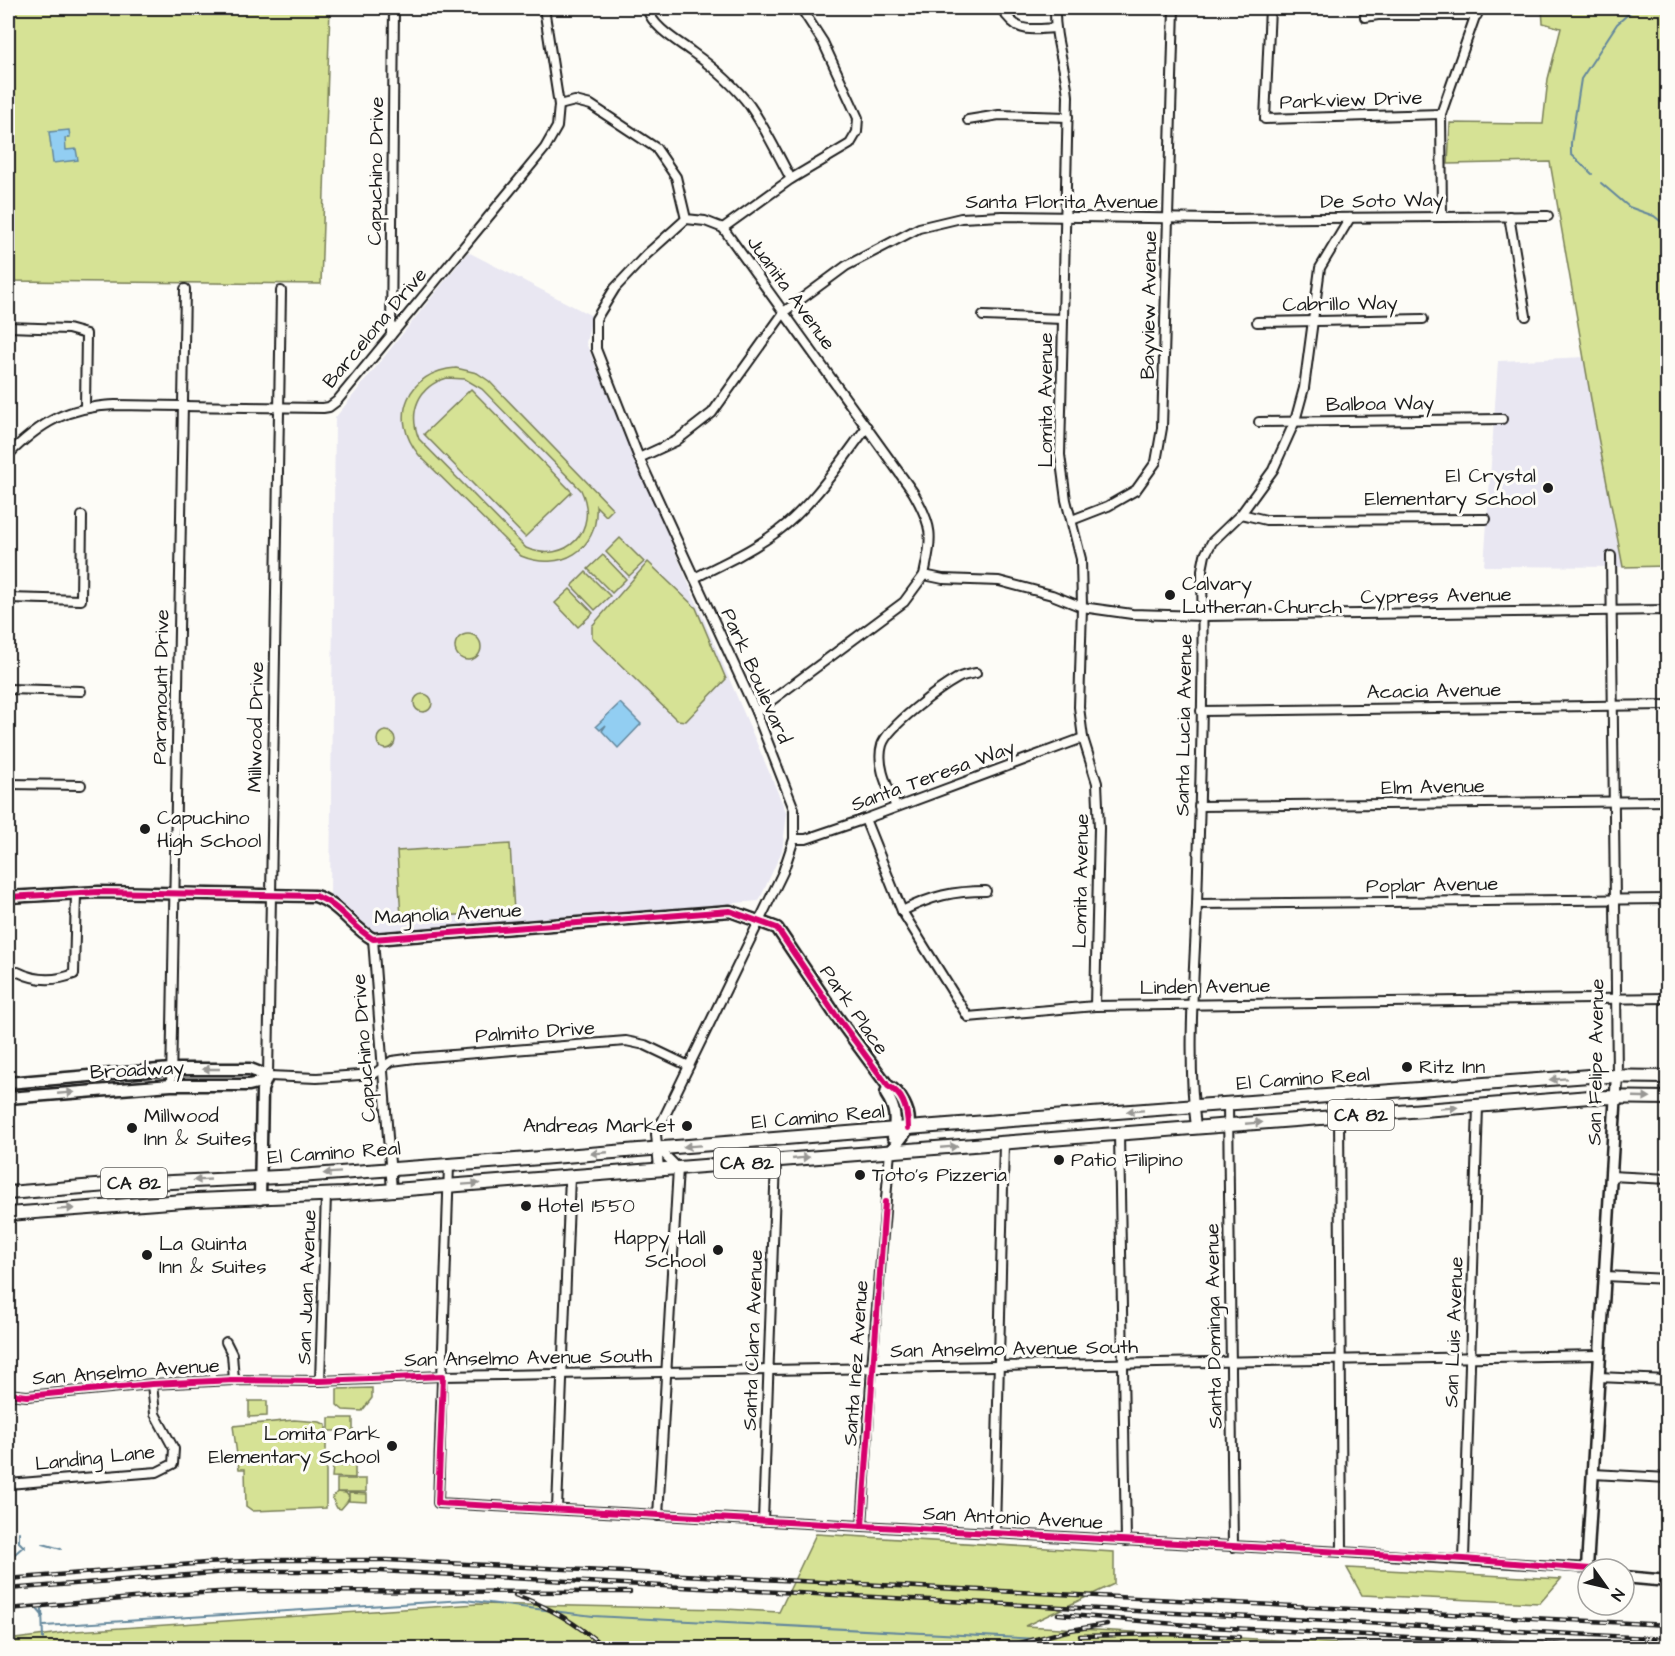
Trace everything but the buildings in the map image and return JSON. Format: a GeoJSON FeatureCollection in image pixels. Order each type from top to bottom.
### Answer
{"type":"FeatureCollection","features":[{"type":"Feature","properties":{"kind":"main road","name":"El Camino Real"},"geometry":{"type":"LineString","coordinates":[[8,1193],[449,1165],[1617,1075],[1668,1077]]}},
{"type":"Feature","properties":{"kind":"main road","name":"El Camino Real"},"geometry":{"type":"LineString","coordinates":[[8,1214],[197,1200],[260,1199],[449,1186],[1616,1096],[1668,1098]]}},
{"type":"Feature","properties":{"kind":"street","name":"Capuchino Drive"},"geometry":{"type":"LineString","coordinates":[[391,335],[394,8]]}},
{"type":"Feature","properties":{"kind":"street","name":"Barcelona Drive"},"geometry":{"type":"LineString","coordinates":[[8,455],[45,423],[85,407],[115,405],[329,407],[337,401],[545,148],[557,127],[559,105],[544,8]]}},
{"type":"Feature","properties":{"kind":"street"},"geometry":{"type":"LineString","coordinates":[[647,8],[649,15],[666,33],[724,79],[750,106],[791,179]]}},
{"type":"Feature","properties":{"kind":"street"},"geometry":{"type":"LineString","coordinates":[[723,228],[791,179],[850,144],[857,132],[858,118],[823,42],[801,8]]}},
{"type":"Feature","properties":{"kind":"street"},"geometry":{"type":"LineString","coordinates":[[1001,8],[1010,22],[1024,30],[1054,28]]}},
{"type":"Feature","properties":{"kind":"street","name":"Lomita Avenue"},"geometry":{"type":"LineString","coordinates":[[1055,8],[1054,28],[1066,73],[1068,117],[1060,455],[1066,500],[1081,559],[1079,706],[1083,738],[1097,783],[1099,828],[1095,1006]]}},
{"type":"Feature","properties":{"kind":"street","name":"Bayview Avenue"},"geometry":{"type":"LineString","coordinates":[[1072,520],[1108,506],[1136,490],[1156,462],[1162,428],[1174,8]]}},
{"type":"Feature","properties":{"kind":"street","name":"Parkview Drive"},"geometry":{"type":"LineString","coordinates":[[1270,8],[1265,119],[1441,114]]}},
{"type":"Feature","properties":{"kind":"street"},"geometry":{"type":"LineString","coordinates":[[1365,17],[1478,11],[1441,114],[1442,216]]}},
{"type":"Feature","properties":{"kind":"street"},"geometry":{"type":"LineString","coordinates":[[559,105],[575,101],[591,105],[656,148],[676,177],[686,219]]}},
{"type":"Feature","properties":{"kind":"street"},"geometry":{"type":"LineString","coordinates":[[968,120],[999,115],[1068,117]]}},
{"type":"Feature","properties":{"kind":"street"},"geometry":{"type":"LineString","coordinates":[[1509,216],[1526,316]]}},
{"type":"Feature","properties":{"kind":"street","name":"De Soto Way"},"geometry":{"type":"LineString","coordinates":[[1216,219],[1548,216]]}},
{"type":"Feature","properties":{"kind":"street","name":"Santa Florita Avenue"},"geometry":{"type":"LineString","coordinates":[[639,458],[676,441],[712,413],[785,312],[846,266],[920,228],[961,218],[1216,219]]}},
{"type":"Feature","properties":{"kind":"street","name":"Santa Lucia Avenue"},"geometry":{"type":"LineString","coordinates":[[1196,1127],[1193,1107],[1193,1004],[1203,616],[1202,570],[1205,555],[1212,542],[1241,514],[1273,470],[1295,421],[1304,388],[1320,268],[1350,218]]}},
{"type":"Feature","properties":{"kind":"street","name":"Juanita Avenue"},"geometry":{"type":"LineString","coordinates":[[686,219],[705,220],[723,228],[913,492],[927,515],[931,541],[924,575]]}},
{"type":"Feature","properties":{"kind":"street","name":"Park Boulevard"},"geometry":{"type":"LineString","coordinates":[[659,1169],[656,1134],[783,872],[794,839],[794,809],[756,712],[639,458],[596,349],[596,319],[615,288],[646,255],[686,219]]}},
{"type":"Feature","properties":{"kind":"street","name":"Paramount Drive"},"geometry":{"type":"LineString","coordinates":[[171,1085],[185,289]]}},
{"type":"Feature","properties":{"kind":"street","name":"Millwood Drive"},"geometry":{"type":"LineString","coordinates":[[260,1199],[262,1092],[267,1076],[272,896],[281,291]]}},
{"type":"Feature","properties":{"kind":"street"},"geometry":{"type":"LineString","coordinates":[[983,316],[1063,319]]}},
{"type":"Feature","properties":{"kind":"street","name":"Cabrillo Way"},"geometry":{"type":"LineString","coordinates":[[1257,322],[1423,320]]}},
{"type":"Feature","properties":{"kind":"street"},"geometry":{"type":"LineString","coordinates":[[8,327],[69,329],[86,334],[85,407]]}},
{"type":"Feature","properties":{"kind":"street","name":"Balboa Way"},"geometry":{"type":"LineString","coordinates":[[1259,422],[1502,419]]}},
{"type":"Feature","properties":{"kind":"street"},"geometry":{"type":"LineString","coordinates":[[694,578],[740,556],[779,530],[820,490],[867,427]]}},
{"type":"Feature","properties":{"kind":"street"},"geometry":{"type":"LineString","coordinates":[[1241,514],[1266,520],[1486,519]]}},
{"type":"Feature","properties":{"kind":"street"},"geometry":{"type":"LineString","coordinates":[[8,598],[81,600],[82,516]]}},
{"type":"Feature","properties":{"kind":"street","name":"San Felipe Avenue"},"geometry":{"type":"LineString","coordinates":[[1589,1557],[1617,1075],[1611,555]]}},
{"type":"Feature","properties":{"kind":"street"},"geometry":{"type":"LineString","coordinates":[[756,712],[904,602],[924,575]]}},
{"type":"Feature","properties":{"kind":"street","name":"Cypress Avenue"},"geometry":{"type":"LineString","coordinates":[[924,575],[943,579],[999,581],[1052,595],[1082,607],[1131,614],[1203,616],[1668,610]]}},
{"type":"Feature","properties":{"kind":"street"},"geometry":{"type":"LineString","coordinates":[[896,807],[880,761],[882,744],[902,718],[959,677],[976,672]]}},
{"type":"Feature","properties":{"kind":"street"},"geometry":{"type":"LineString","coordinates":[[8,689],[81,691]]}},
{"type":"Feature","properties":{"kind":"street","name":"Acacia Avenue"},"geometry":{"type":"LineString","coordinates":[[1201,711],[1668,705]]}},
{"type":"Feature","properties":{"kind":"street","name":"Santa Teresa Way"},"geometry":{"type":"LineString","coordinates":[[794,839],[806,839],[865,819],[1083,738]]}},
{"type":"Feature","properties":{"kind":"street"},"geometry":{"type":"LineString","coordinates":[[8,784],[81,785]]}},
{"type":"Feature","properties":{"kind":"street","name":"Elm Avenue"},"geometry":{"type":"LineString","coordinates":[[1199,806],[1668,801]]}},
{"type":"Feature","properties":{"kind":"street","name":"Linden Avenue"},"geometry":{"type":"LineString","coordinates":[[865,819],[902,911],[968,1017],[1095,1006],[1668,998]]}},
{"type":"Feature","properties":{"kind":"street"},"geometry":{"type":"LineString","coordinates":[[902,911],[930,897],[965,891],[986,891]]}},
{"type":"Feature","properties":{"kind":"street"},"geometry":{"type":"LineString","coordinates":[[18,972],[38,979],[57,979],[74,974],[76,893]]}},
{"type":"Feature","properties":{"kind":"street","name":"Magnolia Avenue"},"geometry":{"type":"LineString","coordinates":[[8,897],[76,893],[315,896],[322,898],[373,939],[730,911],[759,920]]}},
{"type":"Feature","properties":{"kind":"street","name":"Poplar Avenue"},"geometry":{"type":"LineString","coordinates":[[1197,904],[1668,899]]}},
{"type":"Feature","properties":{"kind":"street","name":"Park Place"},"geometry":{"type":"LineString","coordinates":[[759,920],[777,928],[835,1014],[888,1086],[894,1089],[906,1106],[908,1128]]}},
{"type":"Feature","properties":{"kind":"street","name":"Capuchino Drive"},"geometry":{"type":"LineString","coordinates":[[373,939],[392,1190]]}},
{"type":"Feature","properties":{"kind":"street","name":"Palmito Drive"},"geometry":{"type":"LineString","coordinates":[[382,1068],[392,1061],[415,1058],[626,1041],[645,1045],[688,1066]]}},
{"type":"Feature","properties":{"kind":"street","name":"Broadway"},"geometry":{"type":"LineString","coordinates":[[8,1083],[171,1069],[250,1069],[267,1076],[317,1078],[374,1074],[382,1068]]}},
{"type":"Feature","properties":{"kind":"street","name":"Broadway"},"geometry":{"type":"LineString","coordinates":[[8,1098],[171,1085],[249,1085],[267,1076]]}},
{"type":"Feature","properties":{"kind":"street","name":"Park Place"},"geometry":{"type":"LineString","coordinates":[[888,1086],[886,1094],[895,1110],[890,1151]]}},
{"type":"Feature","properties":{"kind":"street","name":"Santa Dominga Avenue"},"geometry":{"type":"LineString","coordinates":[[1228,1104],[1233,1547]]}},
{"type":"Feature","properties":{"kind":"street","name":"San Luis Avenue"},"geometry":{"type":"LineString","coordinates":[[1464,1559],[1478,1106]]}},
{"type":"Feature","properties":{"kind":"street"},"geometry":{"type":"LineString","coordinates":[[1339,1116],[1342,1552]]}},
{"type":"Feature","properties":{"kind":"street"},"geometry":{"type":"LineString","coordinates":[[890,1151],[908,1128]]}},
{"type":"Feature","properties":{"kind":"street"},"geometry":{"type":"LineString","coordinates":[[1119,1134],[1126,1541]]}},
{"type":"Feature","properties":{"kind":"street"},"geometry":{"type":"LineString","coordinates":[[995,1533],[1004,1142]]}},
{"type":"Feature","properties":{"kind":"street"},"geometry":{"type":"LineString","coordinates":[[658,1148],[678,1168],[658,1515]]}},
{"type":"Feature","properties":{"kind":"street","name":"Santa Inez Avenue"},"geometry":{"type":"LineString","coordinates":[[862,1526],[872,1367],[890,1151]]}},
{"type":"Feature","properties":{"kind":"street","name":"Santa Clara Avenue"},"geometry":{"type":"LineString","coordinates":[[763,1521],[776,1161]]}},
{"type":"Feature","properties":{"kind":"street"},"geometry":{"type":"LineString","coordinates":[[443,1376],[449,1165]]}},
{"type":"Feature","properties":{"kind":"street"},"geometry":{"type":"LineString","coordinates":[[557,1509],[570,1176]]}},
{"type":"Feature","properties":{"kind":"street"},"geometry":{"type":"LineString","coordinates":[[1611,1176],[1668,1179]]}},
{"type":"Feature","properties":{"kind":"street","name":"San Juan Avenue"},"geometry":{"type":"LineString","coordinates":[[320,1380],[326,1195]]}},
{"type":"Feature","properties":{"kind":"street"},"geometry":{"type":"LineString","coordinates":[[1605,1276],[1668,1279]]}},
{"type":"Feature","properties":{"kind":"street"},"geometry":{"type":"LineString","coordinates":[[226,1342],[232,1354],[234,1380]]}},
{"type":"Feature","properties":{"kind":"street","name":"San Anselmo Avenue South"},"geometry":{"type":"LineString","coordinates":[[320,1380],[1600,1354]]}},
{"type":"Feature","properties":{"kind":"street","name":"San Antonio Avenue"},"geometry":{"type":"LineString","coordinates":[[443,1376],[438,1503],[1342,1552],[1576,1568]]}},
{"type":"Feature","properties":{"kind":"street"},"geometry":{"type":"LineString","coordinates":[[1599,1377],[1668,1380]]}},
{"type":"Feature","properties":{"kind":"street","name":"San Anselmo Avenue"},"geometry":{"type":"LineString","coordinates":[[8,1394],[27,1396],[152,1384],[234,1380],[320,1380]]}},
{"type":"Feature","properties":{"kind":"street","name":"Landing Lane"},"geometry":{"type":"LineString","coordinates":[[8,1484],[157,1472],[173,1464],[174,1449],[155,1414],[152,1384]]}},
{"type":"Feature","properties":{"kind":"street"},"geometry":{"type":"LineString","coordinates":[[1593,1474],[1668,1478]]}},
{"type":"Feature","properties":{"kind":"street"},"geometry":{"type":"LineString","coordinates":[[1636,1578],[1668,1581]]}},
{"type":"Feature","properties":{"kind":"shaded area"},"geometry":{"type":"Polygon","coordinates":[[[468,252],[592,316],[586,343],[787,814],[782,851],[759,901],[375,933],[330,896],[335,418],[468,252]]]}},
{"type":"Feature","properties":{"kind":"shaded area","name":"El Crystal Elementary School"},"geometry":{"type":"Polygon","coordinates":[[[1585,357],[1623,567],[1484,566],[1498,361],[1585,357]]]}},
{"type":"Feature","properties":{"kind":"green space"},"geometry":{"type":"Polygon","coordinates":[[[8,8],[330,8],[321,284],[8,281],[8,8]]]}},
{"type":"Feature","properties":{"kind":"green space"},"geometry":{"type":"Polygon","coordinates":[[[1542,8],[1667,8],[1667,566],[1623,567],[1593,411],[1550,162],[1448,164],[1450,123],[1543,124],[1548,79],[1561,28],[1543,23],[1542,8]]]}},
{"type":"Feature","properties":{"kind":"green space"},"geometry":{"type":"Polygon","coordinates":[[[456,368],[477,373],[489,381],[613,509],[606,516],[596,506],[591,535],[584,546],[574,554],[550,561],[521,556],[419,455],[410,441],[405,426],[404,412],[415,387],[439,371],[456,368]],[[447,378],[429,387],[422,394],[415,410],[419,439],[526,548],[541,552],[554,552],[566,548],[576,540],[586,518],[586,505],[581,490],[482,389],[465,379],[447,378]]]}},
{"type":"Feature","properties":{"kind":"green space"},"geometry":{"type":"Polygon","coordinates":[[[471,389],[572,492],[525,537],[424,434],[471,389]]]}},
{"type":"Feature","properties":{"kind":"green space"},"geometry":{"type":"Polygon","coordinates":[[[620,538],[644,562],[629,576],[606,552],[620,538]]]}},
{"type":"Feature","properties":{"kind":"green space"},"geometry":{"type":"Polygon","coordinates":[[[603,555],[626,579],[612,593],[588,569],[603,555]]]}},
{"type":"Feature","properties":{"kind":"green space"},"geometry":{"type":"Polygon","coordinates":[[[648,562],[696,608],[726,679],[686,721],[677,720],[592,637],[592,626],[648,562]]]}},
{"type":"Feature","properties":{"kind":"green space"},"geometry":{"type":"Polygon","coordinates":[[[586,572],[610,596],[595,610],[572,586],[586,572]]]}},
{"type":"Feature","properties":{"kind":"green space"},"geometry":{"type":"Polygon","coordinates":[[[570,589],[593,613],[578,627],[555,603],[570,589]]]}},
{"type":"Feature","properties":{"kind":"green space"},"geometry":{"type":"Polygon","coordinates":[[[468,634],[477,638],[481,647],[477,656],[468,660],[459,656],[455,647],[459,638],[468,634]]]}},
{"type":"Feature","properties":{"kind":"green space"},"geometry":{"type":"Polygon","coordinates":[[[419,694],[427,694],[432,699],[430,710],[419,712],[414,707],[414,699],[419,694]]]}},
{"type":"Feature","properties":{"kind":"green space"},"geometry":{"type":"Polygon","coordinates":[[[382,731],[390,731],[395,736],[393,747],[382,749],[377,744],[377,736],[382,731]]]}},
{"type":"Feature","properties":{"kind":"green space"},"geometry":{"type":"Polygon","coordinates":[[[510,844],[514,912],[401,918],[397,851],[510,844]]]}},
{"type":"Feature","properties":{"kind":"green space"},"geometry":{"type":"Polygon","coordinates":[[[372,1388],[372,1398],[362,1411],[343,1410],[337,1405],[337,1389],[372,1388]]]}},
{"type":"Feature","properties":{"kind":"green space"},"geometry":{"type":"Polygon","coordinates":[[[249,1401],[267,1401],[267,1416],[249,1417],[249,1401]]]}},
{"type":"Feature","properties":{"kind":"green space"},"geometry":{"type":"Polygon","coordinates":[[[329,1418],[353,1418],[353,1431],[329,1431],[329,1418]]]}},
{"type":"Feature","properties":{"kind":"green space"},"geometry":{"type":"Polygon","coordinates":[[[294,1420],[320,1422],[326,1425],[326,1508],[253,1511],[246,1506],[245,1469],[239,1469],[233,1426],[294,1420]]]}},
{"type":"Feature","properties":{"kind":"green space"},"geometry":{"type":"Polygon","coordinates":[[[333,1466],[355,1466],[355,1478],[332,1477],[333,1466]]]}},
{"type":"Feature","properties":{"kind":"green space"},"geometry":{"type":"Polygon","coordinates":[[[337,1479],[366,1479],[366,1492],[337,1492],[337,1479]]]}},
{"type":"Feature","properties":{"kind":"green space"},"geometry":{"type":"Polygon","coordinates":[[[337,1492],[346,1493],[349,1497],[349,1493],[367,1494],[367,1502],[349,1501],[349,1498],[341,1509],[337,1508],[332,1498],[337,1492]]]}},
{"type":"Feature","properties":{"kind":"green space"},"geometry":{"type":"Polygon","coordinates":[[[816,1534],[1114,1552],[1114,1584],[1025,1626],[1417,1648],[8,1648],[8,1640],[76,1631],[477,1604],[779,1612],[816,1534]]]}},
{"type":"Feature","properties":{"kind":"green space"},"geometry":{"type":"Polygon","coordinates":[[[1347,1568],[1561,1579],[1540,1603],[1362,1595],[1347,1568]]]}},
{"type":"Feature","properties":{"kind":"water"},"geometry":{"type":"Polygon","coordinates":[[[69,130],[70,137],[65,138],[66,150],[76,149],[78,160],[53,163],[49,132],[69,130]]]}},
{"type":"Feature","properties":{"kind":"water"},"geometry":{"type":"Polygon","coordinates":[[[620,703],[641,724],[618,748],[602,731],[606,725],[600,730],[596,726],[620,703]]]}},
{"type":"Feature","properties":{"kind":"waterway"},"geometry":{"type":"LineString","coordinates":[[1592,174],[1571,154],[1581,79],[1617,24],[1635,8]]}},
{"type":"Feature","properties":{"kind":"waterway"},"geometry":{"type":"LineString","coordinates":[[1601,183],[1629,207],[1654,216],[1668,227]]}},
{"type":"Feature","properties":{"kind":"waterway"},"geometry":{"type":"LineString","coordinates":[[19,1532],[19,1542],[25,1548]]}},
{"type":"Feature","properties":{"kind":"waterway"},"geometry":{"type":"LineString","coordinates":[[43,1544],[61,1549]]}},
{"type":"Feature","properties":{"kind":"waterway"},"geometry":{"type":"LineString","coordinates":[[8,1560],[25,1545]]}},
{"type":"Feature","properties":{"kind":"waterway"},"geometry":{"type":"LineString","coordinates":[[44,1626],[465,1600],[593,1616],[1212,1648]]}},
{"type":"Feature","properties":{"kind":"waterway"},"geometry":{"type":"LineString","coordinates":[[37,1609],[43,1616]]}},
{"type":"Feature","properties":{"kind":"waterway"},"geometry":{"type":"LineString","coordinates":[[42,1609],[43,1639]]}},
{"type":"Feature","properties":{"kind":"railway"},"geometry":{"type":"LineString","coordinates":[[8,1579],[263,1560],[387,1560],[1668,1625]]}},
{"type":"Feature","properties":{"kind":"railway"},"geometry":{"type":"LineString","coordinates":[[8,1589],[239,1571],[380,1571],[1668,1639]]}},
{"type":"Feature","properties":{"kind":"railway"},"geometry":{"type":"LineString","coordinates":[[8,1609],[236,1591],[630,1592]]}},
{"type":"Feature","properties":{"kind":"railway"},"geometry":{"type":"LineString","coordinates":[[515,1595],[563,1617],[605,1648]]}},
{"type":"Feature","properties":{"kind":"railway"},"geometry":{"type":"LineString","coordinates":[[1058,1614],[1211,1627],[1624,1648]]}},
{"type":"Feature","properties":{"kind":"railway"},"geometry":{"type":"LineString","coordinates":[[1001,1648],[1071,1630],[1107,1624]]}},
{"type":"Feature","properties":{"kind":"railway"},"geometry":{"type":"LineString","coordinates":[[1080,1636],[1163,1634],[1239,1637]]}},
{"type":"Feature","properties":{"kind":"cycle path"},"geometry":{"type":"LineString","coordinates":[[8,897],[99,892],[315,896],[331,904],[373,939],[730,911],[777,928],[835,1014],[888,1086],[898,1094],[906,1110],[908,1128]]}},
{"type":"Feature","properties":{"kind":"cycle path"},"geometry":{"type":"LineString","coordinates":[[862,1526],[885,1202]]}},
{"type":"Feature","properties":{"kind":"cycle path"},"geometry":{"type":"LineString","coordinates":[[8,1394],[27,1396],[152,1384],[234,1380],[320,1381],[443,1376],[438,1503],[1342,1552],[1576,1568]]}},
{"type":"Feature","properties":{"kind":"place","name":"El Crystal Elementary School"},"geometry":{"type":"Point","coordinates":[1548,488]}},
{"type":"Feature","properties":{"kind":"place","name":"Calvary Lutheran Church"},"geometry":{"type":"Point","coordinates":[1170,595]}},
{"type":"Feature","properties":{"kind":"place","name":"Capuchino High School"},"geometry":{"type":"Point","coordinates":[145,829]}},
{"type":"Feature","properties":{"kind":"place","name":"Ritz Inn"},"geometry":{"type":"Point","coordinates":[1407,1067]}},
{"type":"Feature","properties":{"kind":"place","name":"Andreas Market"},"geometry":{"type":"Point","coordinates":[687,1126]}},
{"type":"Feature","properties":{"kind":"place","name":"Millwood Inn & Suites"},"geometry":{"type":"Point","coordinates":[132,1128]}},
{"type":"Feature","properties":{"kind":"place","name":"Patio Filipino"},"geometry":{"type":"Point","coordinates":[1059,1160]}},
{"type":"Feature","properties":{"kind":"place","name":"Toto's Pizzeria"},"geometry":{"type":"Point","coordinates":[860,1175]}},
{"type":"Feature","properties":{"kind":"place","name":"Hotel 1550"},"geometry":{"type":"Point","coordinates":[526,1206]}},
{"type":"Feature","properties":{"kind":"place","name":"Happy Hall School"},"geometry":{"type":"Point","coordinates":[718,1250]}},
{"type":"Feature","properties":{"kind":"place","name":"La Quinta Inn & Suites"},"geometry":{"type":"Point","coordinates":[147,1255]}},
{"type":"Feature","properties":{"kind":"place","name":"Lomita Park Elementary School"},"geometry":{"type":"Point","coordinates":[392,1446]}}]}
